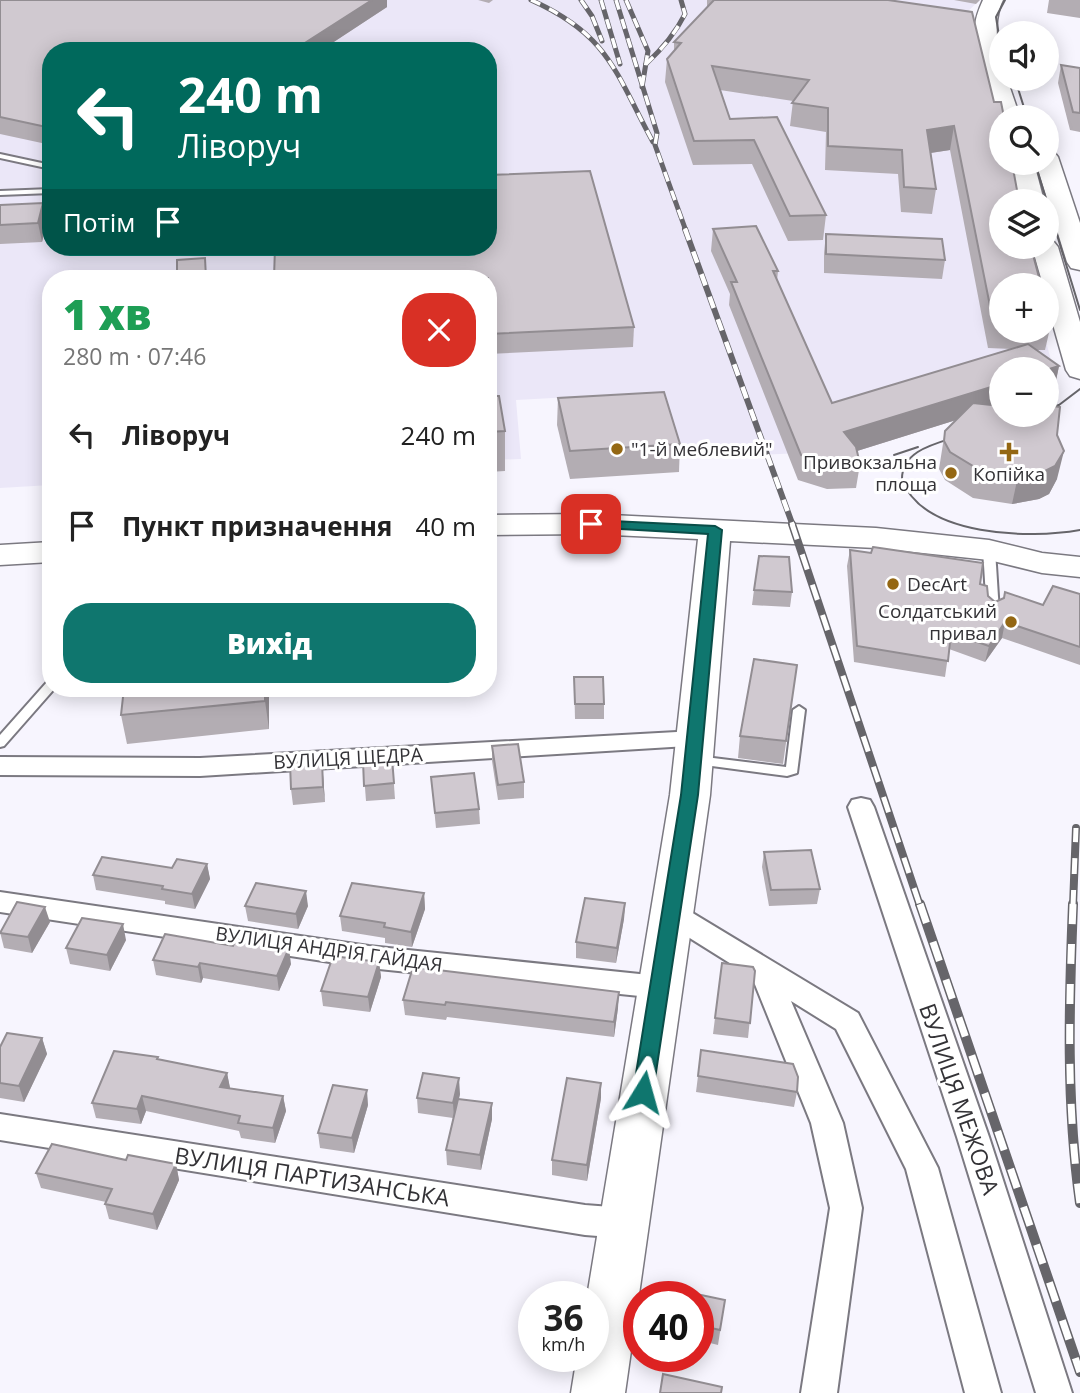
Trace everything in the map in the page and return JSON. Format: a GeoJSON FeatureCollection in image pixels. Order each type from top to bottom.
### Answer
{"type":"FeatureCollection","features":[{"type":"Feature","properties":{"kind":"main road"},"geometry":{"type":"LineString","coordinates":[[993,0],[984,21],[986,41],[1005,105]]}},
{"type":"Feature","properties":{"kind":"main road"},"geometry":{"type":"LineString","coordinates":[[984,21],[989,21]]}},
{"type":"Feature","properties":{"kind":"main road"},"geometry":{"type":"LineString","coordinates":[[1052,175],[1080,262]]}},
{"type":"Feature","properties":{"kind":"main road"},"geometry":{"type":"LineString","coordinates":[[1048,259],[1080,370]]}},
{"type":"Feature","properties":{"kind":"main road"},"geometry":{"type":"LineString","coordinates":[[497,525],[591,524],[876,538],[989,550],[1057,551],[1080,547]]}},
{"type":"Feature","properties":{"kind":"main road"},"geometry":{"type":"LineString","coordinates":[[598,1393],[694,749],[715,530]]}},
{"type":"Feature","properties":{"kind":"main road"},"geometry":{"type":"LineString","coordinates":[[989,550],[1042,563],[1080,567]]}},
{"type":"Feature","properties":{"kind":"main road"},"geometry":{"type":"LineString","coordinates":[[0,555],[42,553]]}},
{"type":"Feature","properties":{"kind":"street","name":"ВУЛИЦЯ ЩЕДРА"},"geometry":{"type":"LineString","coordinates":[[0,766],[200,767],[694,749]]}},
{"type":"Feature","properties":{"kind":"street","name":"ВУЛИЦЯ МЕЖОВА"},"geometry":{"type":"LineString","coordinates":[[861,807],[973,1137],[1054,1393]]}},
{"type":"Feature","properties":{"kind":"street","name":"ВУЛИЦЯ АНДРІЯ ГАЙДАЯ"},"geometry":{"type":"LineString","coordinates":[[0,902],[369,957],[659,986]]}},
{"type":"Feature","properties":{"kind":"street"},"geometry":{"type":"LineString","coordinates":[[671,913],[847,1021],[922,1168],[983,1393]]}},
{"type":"Feature","properties":{"kind":"street"},"geometry":{"type":"LineString","coordinates":[[764,971],[827,1123],[846,1208],[819,1393]]}},
{"type":"Feature","properties":{"kind":"street","name":"ВУЛИЦЯ ПАРТИЗАНСЬКА"},"geometry":{"type":"LineString","coordinates":[[0,1127],[585,1220],[624,1223]]}},
{"type":"Feature","properties":{"kind":"lane"},"geometry":{"type":"LineString","coordinates":[[0,156],[42,165]]}},
{"type":"Feature","properties":{"kind":"lane"},"geometry":{"type":"LineString","coordinates":[[0,193],[42,191]]}},
{"type":"Feature","properties":{"kind":"lane"},"geometry":{"type":"LineString","coordinates":[[989,550],[993,612]]}},
{"type":"Feature","properties":{"kind":"lane"},"geometry":{"type":"LineString","coordinates":[[0,743],[42,695]]}},
{"type":"Feature","properties":{"kind":"lane"},"geometry":{"type":"LineString","coordinates":[[694,749],[788,772],[793,770],[799,710]]}},
{"type":"Feature","properties":{"kind":"shaded area"},"geometry":{"type":"Polygon","coordinates":[[[0,0],[980,0],[967,12],[989,134],[989,175],[996,175],[999,189],[989,189],[989,259],[1001,259],[1001,273],[989,273],[989,343],[1046,343],[1050,357],[989,357],[989,376],[850,451],[685,458],[663,392],[516,400],[521,459],[497,460],[497,270],[42,270],[42,486],[0,488],[0,0]]]}},
{"type":"Feature","properties":{"kind":"building"},"geometry":{"type":"Polygon","coordinates":[[[0,0],[372,0],[306,42],[42,42],[42,126],[0,117],[0,0]]]}},
{"type":"Feature","properties":{"kind":"building"},"geometry":{"type":"Polygon","coordinates":[[[714,0],[888,0],[972,12],[989,91],[991,91],[994,102],[1001,102],[1002,105],[989,105],[989,175],[1014,175],[1017,189],[989,189],[989,259],[1034,259],[1038,273],[989,273],[989,301],[954,126],[927,130],[936,189],[904,187],[902,150],[828,146],[828,108],[792,103],[809,80],[712,66],[730,119],[777,117],[826,215],[790,216],[754,140],[694,141],[667,59],[681,43],[674,42],[714,0]]]}},
{"type":"Feature","properties":{"kind":"building"},"geometry":{"type":"Polygon","coordinates":[[[1061,65],[1080,68],[1080,113],[1073,112],[1061,65]]]}},
{"type":"Feature","properties":{"kind":"building"},"geometry":{"type":"Polygon","coordinates":[[[590,171],[634,327],[497,334],[497,270],[274,270],[275,256],[497,256],[497,175],[590,171]]]}},
{"type":"Feature","properties":{"kind":"building"},"geometry":{"type":"Polygon","coordinates":[[[42,203],[38,223],[0,225],[0,205],[42,203]]]}},
{"type":"Feature","properties":{"kind":"building"},"geometry":{"type":"Polygon","coordinates":[[[756,226],[778,271],[773,271],[832,403],[1028,344],[1046,357],[989,357],[989,388],[844,432],[856,447],[860,464],[830,465],[801,455],[731,282],[737,282],[713,229],[756,226]]]}},
{"type":"Feature","properties":{"kind":"building"},"geometry":{"type":"Polygon","coordinates":[[[826,234],[942,239],[945,260],[826,254],[826,234]]]}},
{"type":"Feature","properties":{"kind":"building"},"geometry":{"type":"Polygon","coordinates":[[[205,258],[206,270],[177,270],[177,260],[205,258]]]}},
{"type":"Feature","properties":{"kind":"building"},"geometry":{"type":"Polygon","coordinates":[[[664,392],[680,444],[570,451],[558,398],[664,392]]]}},
{"type":"Feature","properties":{"kind":"building"},"geometry":{"type":"Polygon","coordinates":[[[497,396],[499,396],[505,431],[497,431],[497,396]]]}},
{"type":"Feature","properties":{"kind":"building"},"geometry":{"type":"Polygon","coordinates":[[[973,403],[989,405],[989,427],[1058,427],[1057,435],[1064,451],[1055,466],[1045,471],[1018,476],[978,469],[950,452],[944,441],[945,431],[973,403]]]}},
{"type":"Feature","properties":{"kind":"building"},"geometry":{"type":"Polygon","coordinates":[[[873,547],[983,563],[980,584],[987,586],[988,596],[995,602],[1004,598],[1005,592],[1043,605],[1053,586],[1080,594],[1080,647],[1005,622],[989,646],[951,633],[948,661],[857,646],[850,550],[871,553],[873,547]]]}},
{"type":"Feature","properties":{"kind":"building"},"geometry":{"type":"Polygon","coordinates":[[[759,556],[789,557],[792,592],[754,590],[759,556]]]}},
{"type":"Feature","properties":{"kind":"building"},"geometry":{"type":"Polygon","coordinates":[[[754,659],[797,665],[786,741],[740,736],[754,659]]]}},
{"type":"Feature","properties":{"kind":"building"},"geometry":{"type":"Polygon","coordinates":[[[574,677],[603,677],[604,704],[575,704],[574,677]]]}},
{"type":"Feature","properties":{"kind":"building"},"geometry":{"type":"Polygon","coordinates":[[[123,697],[265,697],[265,701],[121,715],[123,697]]]}},
{"type":"Feature","properties":{"kind":"building"},"geometry":{"type":"Polygon","coordinates":[[[518,744],[524,782],[498,785],[492,746],[518,744]]]}},
{"type":"Feature","properties":{"kind":"building"},"geometry":{"type":"Polygon","coordinates":[[[392,758],[394,783],[364,786],[363,761],[392,758]]]}},
{"type":"Feature","properties":{"kind":"building"},"geometry":{"type":"Polygon","coordinates":[[[322,760],[323,787],[291,789],[290,763],[322,760]]]}},
{"type":"Feature","properties":{"kind":"building"},"geometry":{"type":"Polygon","coordinates":[[[474,773],[479,809],[435,813],[431,777],[474,773]]]}},
{"type":"Feature","properties":{"kind":"building"},"geometry":{"type":"Polygon","coordinates":[[[811,850],[820,889],[771,890],[764,852],[811,850]]]}},
{"type":"Feature","properties":{"kind":"building"},"geometry":{"type":"Polygon","coordinates":[[[102,857],[172,868],[177,859],[207,864],[192,894],[162,889],[163,886],[93,875],[102,857]]]}},
{"type":"Feature","properties":{"kind":"building"},"geometry":{"type":"Polygon","coordinates":[[[256,883],[306,891],[296,914],[245,906],[256,883]]]}},
{"type":"Feature","properties":{"kind":"building"},"geometry":{"type":"Polygon","coordinates":[[[352,883],[424,893],[411,932],[384,927],[385,923],[340,916],[352,883]]]}},
{"type":"Feature","properties":{"kind":"building"},"geometry":{"type":"Polygon","coordinates":[[[585,898],[625,903],[617,948],[576,942],[585,898]]]}},
{"type":"Feature","properties":{"kind":"building"},"geometry":{"type":"Polygon","coordinates":[[[17,902],[45,907],[28,937],[0,933],[17,902]]]}},
{"type":"Feature","properties":{"kind":"building"},"geometry":{"type":"Polygon","coordinates":[[[82,918],[123,924],[107,955],[66,948],[82,918]]]}},
{"type":"Feature","properties":{"kind":"building"},"geometry":{"type":"Polygon","coordinates":[[[165,934],[233,946],[236,939],[289,948],[277,976],[200,963],[198,967],[153,960],[165,934]]]}},
{"type":"Feature","properties":{"kind":"building"},"geometry":{"type":"Polygon","coordinates":[[[333,956],[379,962],[368,997],[321,991],[333,956]]]}},
{"type":"Feature","properties":{"kind":"building"},"geometry":{"type":"Polygon","coordinates":[[[722,963],[753,967],[755,971],[750,1023],[715,1018],[722,963]]]}},
{"type":"Feature","properties":{"kind":"building"},"geometry":{"type":"Polygon","coordinates":[[[413,967],[619,992],[614,1022],[446,1002],[445,1005],[403,1000],[413,967]]]}},
{"type":"Feature","properties":{"kind":"building"},"geometry":{"type":"Polygon","coordinates":[[[7,1033],[42,1038],[19,1086],[0,1083],[0,1047],[7,1033]]]}},
{"type":"Feature","properties":{"kind":"building"},"geometry":{"type":"Polygon","coordinates":[[[701,1050],[793,1064],[798,1077],[797,1092],[698,1076],[701,1050]]]}},
{"type":"Feature","properties":{"kind":"building"},"geometry":{"type":"Polygon","coordinates":[[[114,1051],[158,1057],[157,1059],[227,1073],[220,1087],[283,1096],[273,1128],[238,1123],[240,1116],[142,1096],[137,1109],[92,1103],[114,1051]]]}},
{"type":"Feature","properties":{"kind":"building"},"geometry":{"type":"Polygon","coordinates":[[[423,1073],[459,1078],[453,1103],[417,1098],[423,1073]]]}},
{"type":"Feature","properties":{"kind":"building"},"geometry":{"type":"Polygon","coordinates":[[[567,1078],[601,1083],[587,1165],[552,1160],[567,1078]]]}},
{"type":"Feature","properties":{"kind":"building"},"geometry":{"type":"Polygon","coordinates":[[[333,1085],[367,1090],[352,1138],[318,1133],[333,1085]]]}},
{"type":"Feature","properties":{"kind":"building"},"geometry":{"type":"Polygon","coordinates":[[[458,1099],[492,1103],[480,1155],[446,1150],[458,1099]]]}},
{"type":"Feature","properties":{"kind":"building"},"geometry":{"type":"Polygon","coordinates":[[[52,1144],[126,1160],[128,1155],[176,1164],[153,1214],[105,1204],[112,1189],[36,1173],[52,1144]]]}},
{"type":"Feature","properties":{"kind":"building"},"geometry":{"type":"Polygon","coordinates":[[[714,1298],[725,1300],[720,1330],[714,1329],[714,1298]]]}},
{"type":"Feature","properties":{"kind":"building"},"geometry":{"type":"Polygon","coordinates":[[[663,1374],[722,1387],[721,1393],[660,1393],[663,1374]]]}},
{"type":"Feature","properties":{"kind":"tram line"},"geometry":{"type":"LineString","coordinates":[[997,21],[1005,0]]}},
{"type":"Feature","properties":{"kind":"tram line"},"geometry":{"type":"LineString","coordinates":[[1019,91],[1023,105]]}},
{"type":"Feature","properties":{"kind":"tram line"},"geometry":{"type":"LineString","coordinates":[[1039,175],[1080,310]]}},
{"type":"Feature","properties":{"kind":"tram line"},"geometry":{"type":"LineString","coordinates":[[1059,405],[1080,389]]}},
{"type":"Feature","properties":{"kind":"tram line"},"geometry":{"type":"LineString","coordinates":[[962,435],[923,449],[908,461],[903,469],[902,480],[914,499],[932,513],[981,530],[1034,534],[1080,530]]}},
{"type":"Feature","properties":{"kind":"tram line"},"geometry":{"type":"LineString","coordinates":[[894,455],[918,447]]}},
{"type":"Feature","properties":{"kind":"railway"},"geometry":{"type":"LineString","coordinates":[[531,0],[557,13],[594,42],[618,76],[653,142]]}},
{"type":"Feature","properties":{"kind":"railway"},"geometry":{"type":"LineString","coordinates":[[581,0],[592,16],[602,41]]}},
{"type":"Feature","properties":{"kind":"railway"},"geometry":{"type":"LineString","coordinates":[[601,0],[620,64]]}},
{"type":"Feature","properties":{"kind":"railway"},"geometry":{"type":"LineString","coordinates":[[616,0],[642,85]]}},
{"type":"Feature","properties":{"kind":"railway"},"geometry":{"type":"LineString","coordinates":[[626,0],[648,51],[642,85]]}},
{"type":"Feature","properties":{"kind":"railway"},"geometry":{"type":"LineString","coordinates":[[646,64],[668,41],[685,14],[681,0]]}},
{"type":"Feature","properties":{"kind":"railway"},"geometry":{"type":"LineString","coordinates":[[642,85],[657,133],[655,145],[686,231]]}},
{"type":"Feature","properties":{"kind":"railway"},"geometry":{"type":"LineString","coordinates":[[685,229],[793,526]]}},
{"type":"Feature","properties":{"kind":"railway"},"geometry":{"type":"LineString","coordinates":[[792,524],[920,906]]}},
{"type":"Feature","properties":{"kind":"railway"},"geometry":{"type":"LineString","coordinates":[[1073,906],[1076,828]]}},
{"type":"Feature","properties":{"kind":"railway"},"geometry":{"type":"LineString","coordinates":[[920,904],[1080,1372]]}},
{"type":"Feature","properties":{"kind":"railway"},"geometry":{"type":"LineString","coordinates":[[1073,904],[1071,1091],[1080,1203]]}},
{"type":"Feature","properties":{"kind":"place","name":"\"1-й меблевий\""},"geometry":{"type":"Point","coordinates":[617,449]}},
{"type":"Feature","properties":{"kind":"place","name":"Копійка"},"geometry":{"type":"Point","coordinates":[1009,452]}},
{"type":"Feature","properties":{"kind":"place","name":"Привокзальна площа"},"geometry":{"type":"Point","coordinates":[951,473]}},
{"type":"Feature","properties":{"kind":"place","name":"DecArt"},"geometry":{"type":"Point","coordinates":[893,584]}},
{"type":"Feature","properties":{"kind":"place","name":"Солдатський привал"},"geometry":{"type":"Point","coordinates":[1011,622]}},
{"type":"Feature","properties":{"kind":"route"},"geometry":{"type":"LineString","coordinates":[[591,524],[715,530],[690,795],[643,1092]]}}]}
